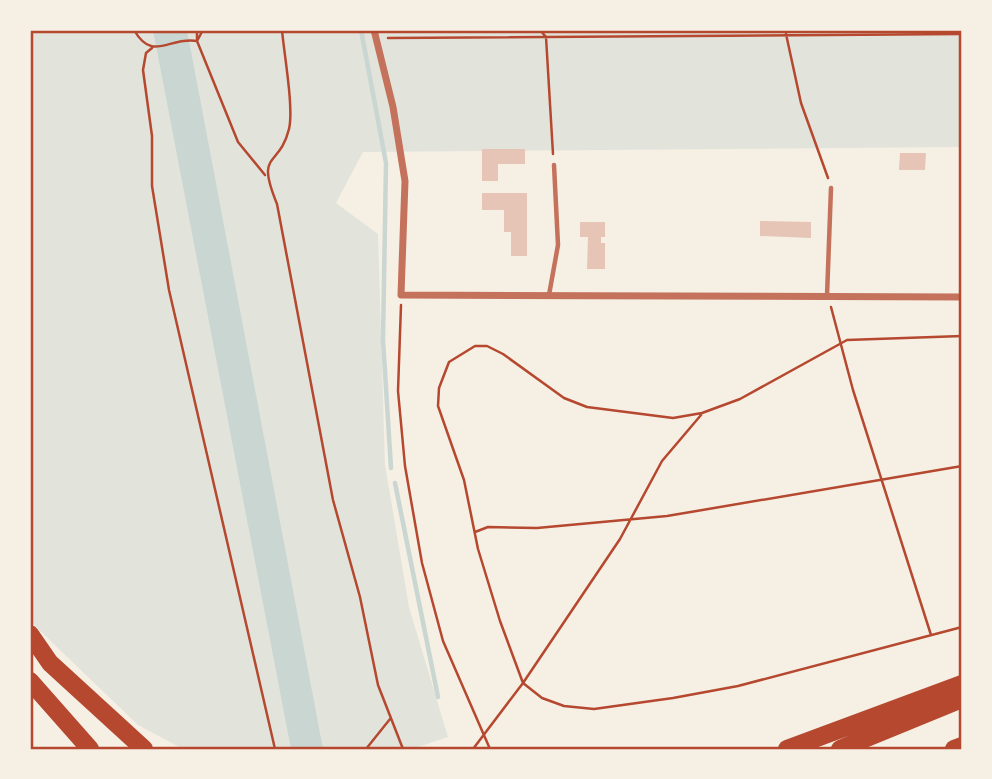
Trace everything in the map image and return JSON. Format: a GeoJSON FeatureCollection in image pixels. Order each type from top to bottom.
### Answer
{"type":"FeatureCollection","features":[{"type":"Feature","properties":{"kind":"highway"},"geometry":{"type":"LineString","coordinates":[[30,634],[50,663],[144,749]]}},
{"type":"Feature","properties":{"kind":"highway"},"geometry":{"type":"LineString","coordinates":[[30,681],[90,749]]}},
{"type":"Feature","properties":{"kind":"highway"},"geometry":{"type":"LineString","coordinates":[[787,749],[962,684]]}},
{"type":"Feature","properties":{"kind":"highway"},"geometry":{"type":"LineString","coordinates":[[840,749],[962,699]]}},
{"type":"Feature","properties":{"kind":"highway"},"geometry":{"type":"LineString","coordinates":[[954,749],[962,746]]}},
{"type":"Feature","properties":{"kind":"street"},"geometry":{"type":"LineString","coordinates":[[375,34],[393,107],[405,181],[401,295],[962,297]]}},
{"type":"Feature","properties":{"kind":"lane"},"geometry":{"type":"LineString","coordinates":[[549,296],[558,245],[554,165]]}},
{"type":"Feature","properties":{"kind":"lane"},"geometry":{"type":"LineString","coordinates":[[828,297],[831,188]]}},
{"type":"Feature","properties":{"kind":"path"},"geometry":{"type":"LineString","coordinates":[[134,30],[142,43],[152,48]]}},
{"type":"Feature","properties":{"kind":"path"},"geometry":{"type":"LineString","coordinates":[[197,30],[197,41],[238,142],[266,176],[276,204],[332,500],[360,597],[378,685],[403,749]]}},
{"type":"Feature","properties":{"kind":"path"},"geometry":{"type":"LineString","coordinates":[[197,41],[203,30]]}},
{"type":"Feature","properties":{"kind":"path"},"geometry":{"type":"LineString","coordinates":[[266,176],[269,163],[289,129],[282,30]]}},
{"type":"Feature","properties":{"kind":"path"},"geometry":{"type":"LineString","coordinates":[[540,30],[546,37],[554,165]]}},
{"type":"Feature","properties":{"kind":"path"},"geometry":{"type":"LineString","coordinates":[[375,34],[546,37],[704,32],[962,34]]}},
{"type":"Feature","properties":{"kind":"path"},"geometry":{"type":"LineString","coordinates":[[786,34],[801,103],[831,188]]}},
{"type":"Feature","properties":{"kind":"path"},"geometry":{"type":"LineString","coordinates":[[197,41],[152,48],[146,53],[143,70],[152,135],[152,186],[169,290],[275,749]]}},
{"type":"Feature","properties":{"kind":"path"},"geometry":{"type":"LineString","coordinates":[[401,295],[398,391],[405,466],[422,563],[443,641],[490,749]]}},
{"type":"Feature","properties":{"kind":"path"},"geometry":{"type":"LineString","coordinates":[[828,297],[931,636]]}},
{"type":"Feature","properties":{"kind":"path"},"geometry":{"type":"LineString","coordinates":[[962,336],[877,337],[841,343],[764,386],[702,413],[656,418],[587,407],[564,398],[487,346],[466,349],[449,362],[439,388],[438,406],[464,480],[475,532],[500,621],[523,683],[542,698],[564,706],[594,709],[628,705],[738,686],[962,627]]}},
{"type":"Feature","properties":{"kind":"path"},"geometry":{"type":"LineString","coordinates":[[473,749],[523,683],[630,520],[662,461],[702,413]]}},
{"type":"Feature","properties":{"kind":"path"},"geometry":{"type":"LineString","coordinates":[[475,532],[488,527],[537,528],[630,520],[962,466]]}},
{"type":"Feature","properties":{"kind":"path"},"geometry":{"type":"LineString","coordinates":[[366,749],[391,717]]}},
{"type":"Feature","properties":{"kind":"shaded area"},"geometry":{"type":"Polygon","coordinates":[[[30,30],[962,30],[962,147],[363,152],[336,203],[378,234],[385,465],[409,607],[448,737],[412,749],[183,749],[138,725],[35,626],[30,616],[30,30]]]}},
{"type":"Feature","properties":{"kind":"shaded area"},"geometry":{"type":"Polygon","coordinates":[[[153,30],[187,30],[323,749],[291,749],[153,30]]]}},
{"type":"Feature","properties":{"kind":"building"},"geometry":{"type":"Polygon","coordinates":[[[482,149],[525,149],[525,164],[498,164],[498,181],[482,181],[482,149]]]}},
{"type":"Feature","properties":{"kind":"building"},"geometry":{"type":"Polygon","coordinates":[[[900,153],[926,153],[925,170],[899,170],[900,153]]]}},
{"type":"Feature","properties":{"kind":"building"},"geometry":{"type":"Polygon","coordinates":[[[482,193],[527,193],[527,256],[511,256],[511,232],[504,232],[504,210],[482,210],[482,193]]]}},
{"type":"Feature","properties":{"kind":"building"},"geometry":{"type":"Polygon","coordinates":[[[760,221],[811,222],[811,238],[760,236],[760,221]]]}},
{"type":"Feature","properties":{"kind":"building"},"geometry":{"type":"Polygon","coordinates":[[[580,222],[605,222],[605,237],[601,237],[601,243],[605,243],[605,269],[587,269],[588,237],[580,237],[580,222]]]}},
{"type":"Feature","properties":{"kind":"waterway"},"geometry":{"type":"LineString","coordinates":[[361,30],[386,163],[383,340],[391,468]]}},
{"type":"Feature","properties":{"kind":"waterway"},"geometry":{"type":"LineString","coordinates":[[395,483],[438,697]]}}]}
